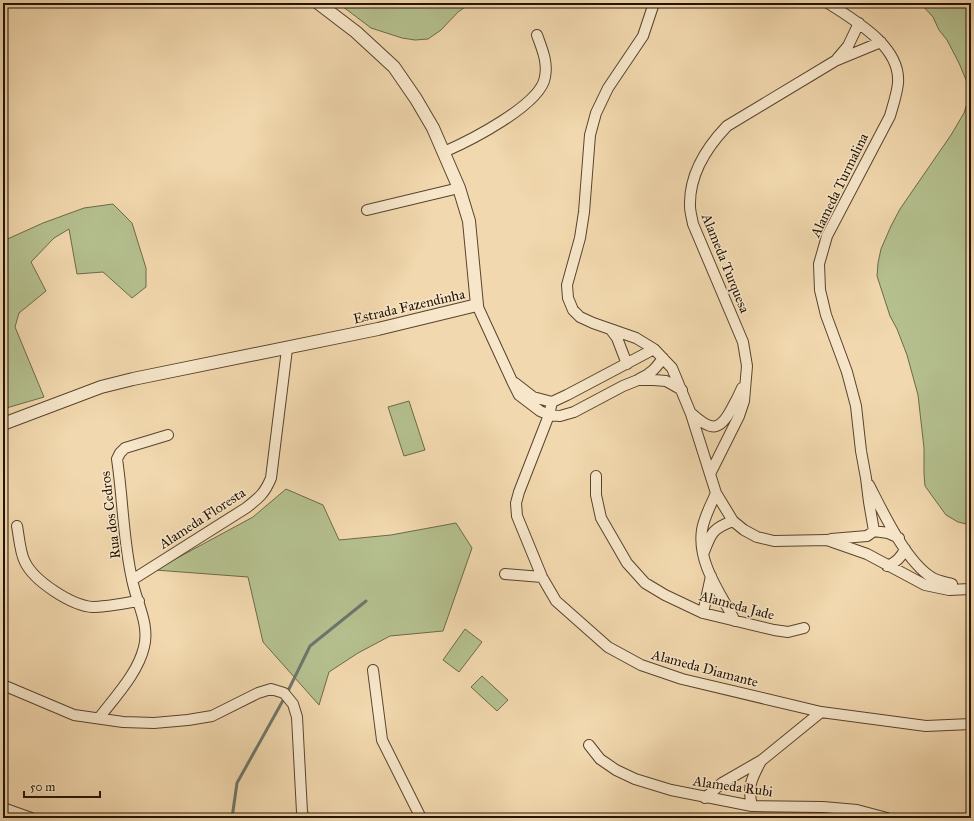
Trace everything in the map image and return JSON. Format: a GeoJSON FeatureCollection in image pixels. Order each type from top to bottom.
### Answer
{"type":"FeatureCollection","features":[{"type":"Feature","properties":{"kind":"street","name":"Estrada Fazendinha"},"geometry":{"type":"LineString","coordinates":[[3,424],[101,387],[203,364],[287,349],[477,305],[469,221],[459,188],[433,128],[416,99],[394,67],[356,32],[318,3]]}},
{"type":"Feature","properties":{"kind":"street"},"geometry":{"type":"LineString","coordinates":[[647,3],[649,17]]}},
{"type":"Feature","properties":{"kind":"street"},"geometry":{"type":"LineString","coordinates":[[654,3],[643,36],[608,88],[596,113],[590,134],[584,212],[580,238],[567,285],[568,298],[573,310],[580,317],[592,323],[636,338],[654,349],[672,368],[691,414],[716,493],[733,521],[744,530],[758,537],[774,541],[827,540],[870,533],[888,533],[898,538]]}},
{"type":"Feature","properties":{"kind":"street","name":"Alameda Turmalina"},"geometry":{"type":"LineString","coordinates":[[828,3],[859,23],[881,42],[890,54],[896,67],[898,82],[896,97],[890,116],[827,236],[819,264],[820,290],[826,315],[847,372],[856,406],[861,451],[866,478],[870,533]]}},
{"type":"Feature","properties":{"kind":"street","name":"Alameda Turquesa"},"geometry":{"type":"LineString","coordinates":[[835,61],[848,46],[859,23]]}},
{"type":"Feature","properties":{"kind":"street"},"geometry":{"type":"LineString","coordinates":[[444,152],[471,140],[525,105],[536,94],[545,79],[546,63],[537,35]]}},
{"type":"Feature","properties":{"kind":"street","name":"Alameda Turquesa"},"geometry":{"type":"LineString","coordinates":[[710,474],[739,416],[744,401],[747,366],[743,342],[693,224],[690,207],[691,189],[695,172],[702,158],[717,137],[728,126],[835,61],[881,42]]}},
{"type":"Feature","properties":{"kind":"street"},"geometry":{"type":"LineString","coordinates":[[367,210],[459,188]]}},
{"type":"Feature","properties":{"kind":"street"},"geometry":{"type":"LineString","coordinates":[[477,305],[519,395],[540,411],[549,415],[560,416],[574,412],[623,386],[649,375],[655,370],[663,358]]}},
{"type":"Feature","properties":{"kind":"street"},"geometry":{"type":"LineString","coordinates":[[611,330],[617,338],[627,364]]}},
{"type":"Feature","properties":{"kind":"street","name":"Alameda Floresta"},"geometry":{"type":"LineString","coordinates":[[132,580],[259,499],[270,478],[287,349]]}},
{"type":"Feature","properties":{"kind":"street"},"geometry":{"type":"LineString","coordinates":[[512,381],[533,397],[552,402],[617,370],[654,349]]}},
{"type":"Feature","properties":{"kind":"street"},"geometry":{"type":"LineString","coordinates":[[617,370],[623,386]]}},
{"type":"Feature","properties":{"kind":"street","name":"Alameda Turquesa"},"geometry":{"type":"LineString","coordinates":[[691,414],[700,422],[707,425],[715,427],[722,424],[728,417],[739,396],[746,378]]}},
{"type":"Feature","properties":{"kind":"street"},"geometry":{"type":"LineString","coordinates":[[638,380],[666,381],[682,390]]}},
{"type":"Feature","properties":{"kind":"street"},"geometry":{"type":"LineString","coordinates":[[568,395],[574,412]]}},
{"type":"Feature","properties":{"kind":"street","name":"Alameda Diamante"},"geometry":{"type":"LineString","coordinates":[[552,402],[549,415],[519,492],[516,503],[518,516],[542,577],[556,601],[608,647],[641,665],[682,679],[821,712],[926,726],[971,724]]}},
{"type":"Feature","properties":{"kind":"street","name":"Rua dos Cedros"},"geometry":{"type":"LineString","coordinates":[[99,718],[139,664],[144,646],[145,630],[139,601],[132,580],[117,459],[125,448],[168,435]]}},
{"type":"Feature","properties":{"kind":"street","name":"Alameda Jade"},"geometry":{"type":"LineString","coordinates":[[596,476],[596,495],[601,518],[628,563],[645,583],[665,595],[703,612],[774,630],[788,632],[804,628]]}},
{"type":"Feature","properties":{"kind":"street","name":"Alameda Turmalina"},"geometry":{"type":"LineString","coordinates":[[866,478],[898,538],[905,549],[923,570],[931,577],[940,581],[970,589]]}},
{"type":"Feature","properties":{"kind":"street"},"geometry":{"type":"LineString","coordinates":[[716,493],[705,517],[701,541],[710,576],[735,621]]}},
{"type":"Feature","properties":{"kind":"street"},"geometry":{"type":"LineString","coordinates":[[704,553],[709,538],[714,531],[720,526],[733,521]]}},
{"type":"Feature","properties":{"kind":"street"},"geometry":{"type":"LineString","coordinates":[[16,526],[25,562],[48,588],[80,604],[92,607],[139,601]]}},
{"type":"Feature","properties":{"kind":"street"},"geometry":{"type":"LineString","coordinates":[[868,554],[864,541],[870,533]]}},
{"type":"Feature","properties":{"kind":"street"},"geometry":{"type":"LineString","coordinates":[[827,540],[868,554],[887,566],[925,585],[949,590],[970,589]]}},
{"type":"Feature","properties":{"kind":"street"},"geometry":{"type":"LineString","coordinates":[[887,566],[897,561],[905,549]]}},
{"type":"Feature","properties":{"kind":"street"},"geometry":{"type":"LineString","coordinates":[[505,574],[542,577]]}},
{"type":"Feature","properties":{"kind":"street"},"geometry":{"type":"LineString","coordinates":[[703,612],[710,576]]}},
{"type":"Feature","properties":{"kind":"street"},"geometry":{"type":"LineString","coordinates":[[373,670],[382,740],[421,818]]}},
{"type":"Feature","properties":{"kind":"street"},"geometry":{"type":"LineString","coordinates":[[3,685],[74,715],[123,722],[154,723],[212,716],[258,693],[271,689],[284,693],[293,704],[297,716],[302,812],[304,818]]}},
{"type":"Feature","properties":{"kind":"street"},"geometry":{"type":"LineString","coordinates":[[705,798],[722,783],[762,760],[821,712]]}},
{"type":"Feature","properties":{"kind":"street","name":"Alameda Rubi"},"geometry":{"type":"LineString","coordinates":[[589,744],[600,759],[616,770],[635,779],[671,790],[705,798],[752,806],[858,810],[886,818]]}},
{"type":"Feature","properties":{"kind":"street"},"geometry":{"type":"LineString","coordinates":[[752,806],[749,788],[753,775],[762,760]]}},
{"type":"Feature","properties":{"kind":"street"},"geometry":{"type":"LineString","coordinates":[[3,808],[31,818]]}},
{"type":"Feature","properties":{"kind":"green space"},"geometry":{"type":"Polygon","coordinates":[[[338,3],[471,3],[458,12],[441,30],[428,39],[415,40],[402,38],[371,28],[338,3]]]}},
{"type":"Feature","properties":{"kind":"green space"},"geometry":{"type":"Polygon","coordinates":[[[920,3],[971,3],[971,525],[958,522],[946,515],[925,486],[924,448],[918,395],[907,355],[897,329],[890,316],[877,276],[881,249],[891,226],[900,209],[951,135],[964,113],[968,100],[969,87],[959,63],[933,17],[920,3]]]}},
{"type":"Feature","properties":{"kind":"green space"},"geometry":{"type":"Polygon","coordinates":[[[113,204],[132,223],[146,268],[146,287],[132,298],[103,272],[77,274],[69,229],[54,238],[31,262],[46,291],[19,313],[15,327],[44,397],[3,409],[3,241],[43,223],[84,208],[113,204]]]}},
{"type":"Feature","properties":{"kind":"green space"},"geometry":{"type":"Polygon","coordinates":[[[409,401],[425,450],[404,456],[388,407],[409,401]]]}},
{"type":"Feature","properties":{"kind":"green space"},"geometry":{"type":"Polygon","coordinates":[[[286,489],[323,505],[339,540],[391,535],[456,523],[472,548],[443,631],[390,636],[358,653],[329,672],[319,705],[263,642],[248,577],[155,570],[253,517],[286,489]]]}},
{"type":"Feature","properties":{"kind":"green space"},"geometry":{"type":"Polygon","coordinates":[[[465,629],[482,642],[459,672],[443,660],[465,629]]]}},
{"type":"Feature","properties":{"kind":"green space"},"geometry":{"type":"Polygon","coordinates":[[[482,676],[508,700],[497,711],[471,687],[482,676]]]}},
{"type":"Feature","properties":{"kind":"waterway"},"geometry":{"type":"LineString","coordinates":[[232,818],[237,783],[286,695],[310,646],[366,601]]}}]}
